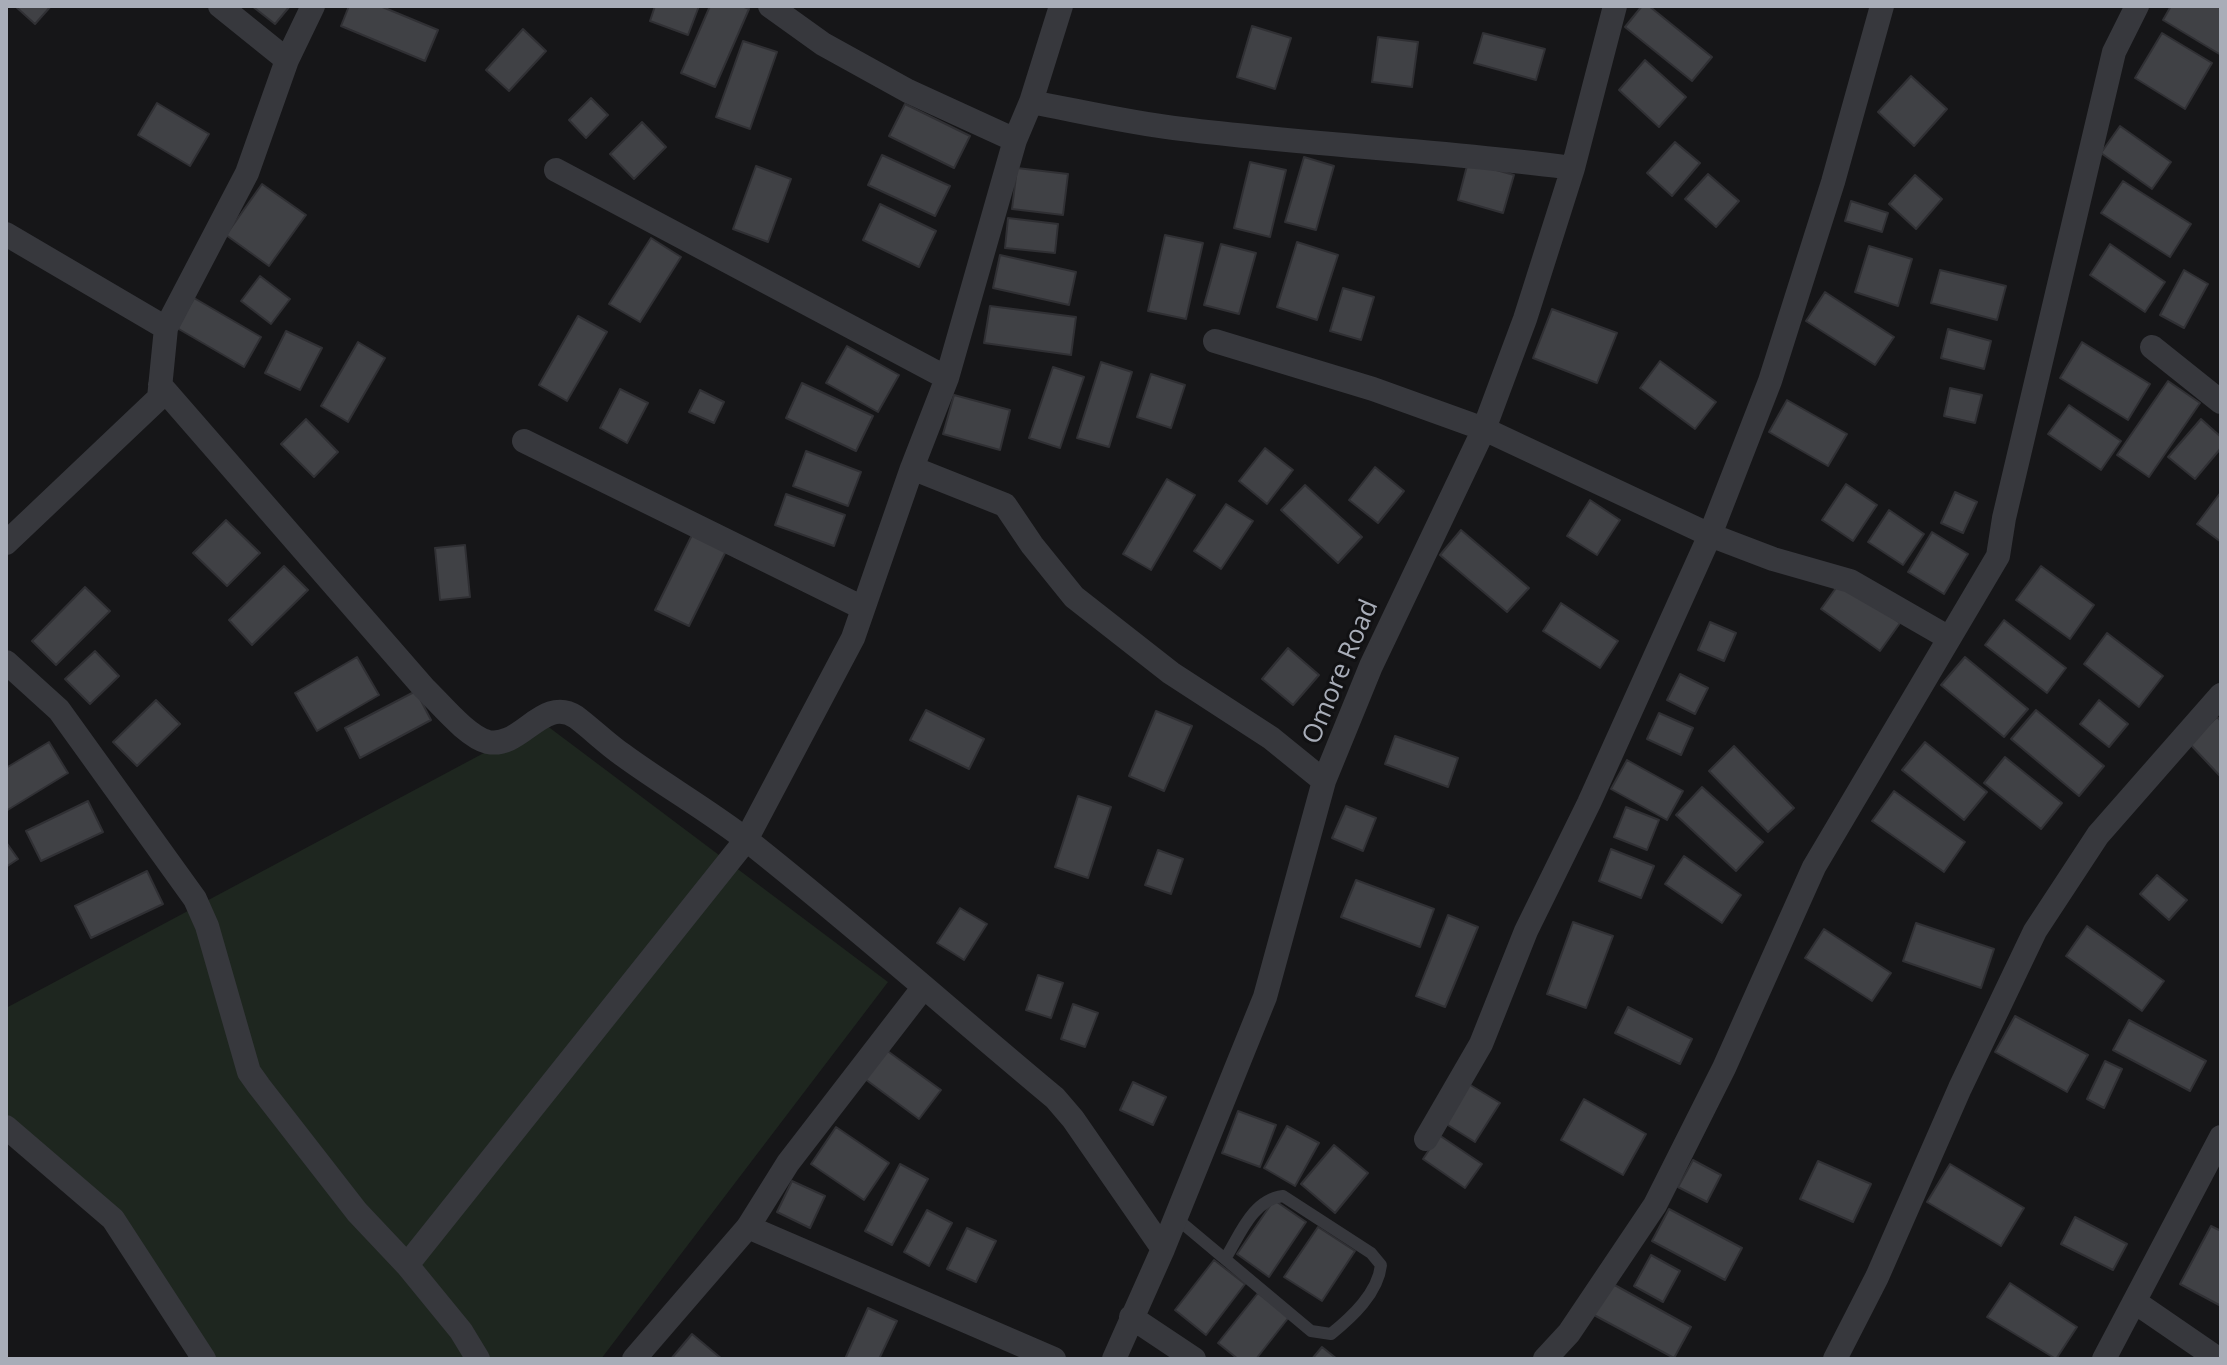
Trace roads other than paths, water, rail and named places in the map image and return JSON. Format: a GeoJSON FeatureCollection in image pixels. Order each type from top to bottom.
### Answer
{"type":"FeatureCollection","features":[{"type":"Feature","properties":{"kind":"street"},"geometry":{"type":"LineString","coordinates":[[220,6],[287,60]]}},
{"type":"Feature","properties":{"kind":"street"},"geometry":{"type":"LineString","coordinates":[[6,543],[159,398],[166,328],[247,173],[287,60],[313,6]]}},
{"type":"Feature","properties":{"kind":"street"},"geometry":{"type":"LineString","coordinates":[[770,6],[823,44],[895,84],[1015,140]]}},
{"type":"Feature","properties":{"kind":"street"},"geometry":{"type":"LineString","coordinates":[[407,1265],[746,840],[853,638],[947,378],[1015,140],[1031,102],[1061,6]]}},
{"type":"Feature","properties":{"kind":"street","name":"Omore Road"},"geometry":{"type":"LineString","coordinates":[[1114,1359],[1176,1218],[1265,997],[1324,781],[1371,666],[1484,429],[1525,319],[1573,168],[1615,6]]}},
{"type":"Feature","properties":{"kind":"street"},"geometry":{"type":"LineString","coordinates":[[1426,1139],[1481,1044],[1526,931],[1589,803],[1710,535],[1770,381],[1833,182],[1882,6]]}},
{"type":"Feature","properties":{"kind":"street"},"geometry":{"type":"LineString","coordinates":[[1545,1359],[1569,1333],[1655,1205],[1724,1068],[1814,867],[1998,556],[2004,518],[2114,52],[2137,6]]}},
{"type":"Feature","properties":{"kind":"street"},"geometry":{"type":"LineString","coordinates":[[1031,102],[1171,128],[1320,144],[1468,154],[1573,168]]}},
{"type":"Feature","properties":{"kind":"street"},"geometry":{"type":"LineString","coordinates":[[556,170],[947,378]]}},
{"type":"Feature","properties":{"kind":"street"},"geometry":{"type":"LineString","coordinates":[[6,234],[166,328]]}},
{"type":"Feature","properties":{"kind":"street"},"geometry":{"type":"LineString","coordinates":[[1215,341],[1373,389],[1484,429],[1710,535],[1773,559],[1850,581],[1949,638]]}},
{"type":"Feature","properties":{"kind":"street"},"geometry":{"type":"LineString","coordinates":[[2152,347],[2221,402]]}},
{"type":"Feature","properties":{"kind":"street"},"geometry":{"type":"LineString","coordinates":[[160,385],[424,688],[467,729],[487,742],[502,742],[556,711],[573,715],[622,755],[746,840],[1055,1098],[1163,1249]]}},
{"type":"Feature","properties":{"kind":"street"},"geometry":{"type":"LineString","coordinates":[[524,441],[863,608]]}},
{"type":"Feature","properties":{"kind":"street"},"geometry":{"type":"LineString","coordinates":[[912,468],[1005,505],[1032,545],[1074,597],[1171,673],[1271,738],[1324,781]]}},
{"type":"Feature","properties":{"kind":"street"},"geometry":{"type":"LineString","coordinates":[[6,662],[59,710],[195,899],[207,926],[249,1072],[357,1212],[407,1265],[461,1331],[478,1359]]}},
{"type":"Feature","properties":{"kind":"street"},"geometry":{"type":"LineString","coordinates":[[1835,1359],[1877,1277],[1960,1088],[2035,931],[2098,835],[2221,695]]}},
{"type":"Feature","properties":{"kind":"street"},"geometry":{"type":"LineString","coordinates":[[634,1359],[748,1227],[788,1163],[923,988]]}},
{"type":"Feature","properties":{"kind":"street"},"geometry":{"type":"LineString","coordinates":[[6,1127],[113,1219],[204,1359]]}},
{"type":"Feature","properties":{"kind":"street"},"geometry":{"type":"LineString","coordinates":[[2104,1359],[2221,1137]]}},
{"type":"Feature","properties":{"kind":"street"},"geometry":{"type":"LineString","coordinates":[[748,1227],[1054,1359]]}},
{"type":"Feature","properties":{"kind":"street"},"geometry":{"type":"LineString","coordinates":[[2135,1302],[2218,1359]]}},
{"type":"Feature","properties":{"kind":"street"},"geometry":{"type":"LineString","coordinates":[[1131,1317],[1194,1359]]}},
{"type":"Feature","properties":{"kind":"lane"},"geometry":{"type":"LineString","coordinates":[[1176,1218],[1311,1331],[1331,1334],[1355,1314],[1380,1277],[1381,1265],[1371,1253],[1283,1196],[1267,1198],[1256,1209],[1225,1259]]}}]}
